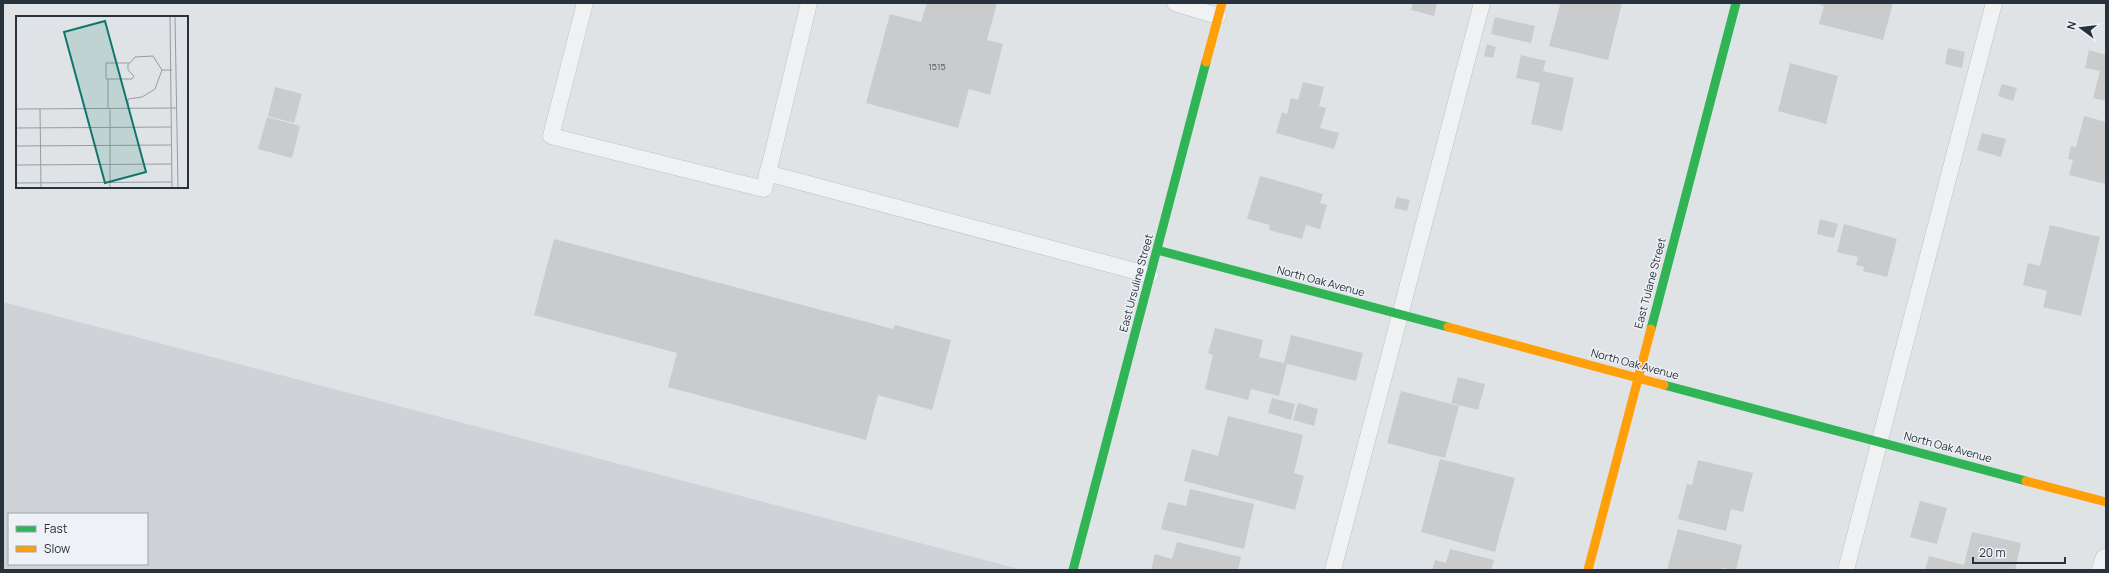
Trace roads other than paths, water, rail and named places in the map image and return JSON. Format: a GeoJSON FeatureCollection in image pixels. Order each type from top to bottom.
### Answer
{"type":"FeatureCollection","features":[{"type":"Feature","properties":{"kind":"street","name":"East Tulane Street"},"geometry":{"type":"LineString","coordinates":[[1588,570],[1736,3]]}},
{"type":"Feature","properties":{"kind":"street","name":"East Ursuline Street"},"geometry":{"type":"LineString","coordinates":[[1073,570],[1220,9]]}},
{"type":"Feature","properties":{"kind":"street","name":"North Oak Avenue"},"geometry":{"type":"LineString","coordinates":[[1157,250],[2106,502]]}},
{"type":"Feature","properties":{"kind":"street"},"geometry":{"type":"LineString","coordinates":[[2103,570],[2106,560]]}},
{"type":"Feature","properties":{"kind":"lane"},"geometry":{"type":"LineString","coordinates":[[585,3],[551,136],[764,189],[808,3]]}},
{"type":"Feature","properties":{"kind":"lane"},"geometry":{"type":"LineString","coordinates":[[1175,3],[1220,9]]}},
{"type":"Feature","properties":{"kind":"lane"},"geometry":{"type":"LineString","coordinates":[[1333,570],[1482,3]]}},
{"type":"Feature","properties":{"kind":"lane"},"geometry":{"type":"LineString","coordinates":[[1846,570],[1994,3]]}},
{"type":"Feature","properties":{"kind":"lane"},"geometry":{"type":"LineString","coordinates":[[768,173],[1150,276]]}}]}
